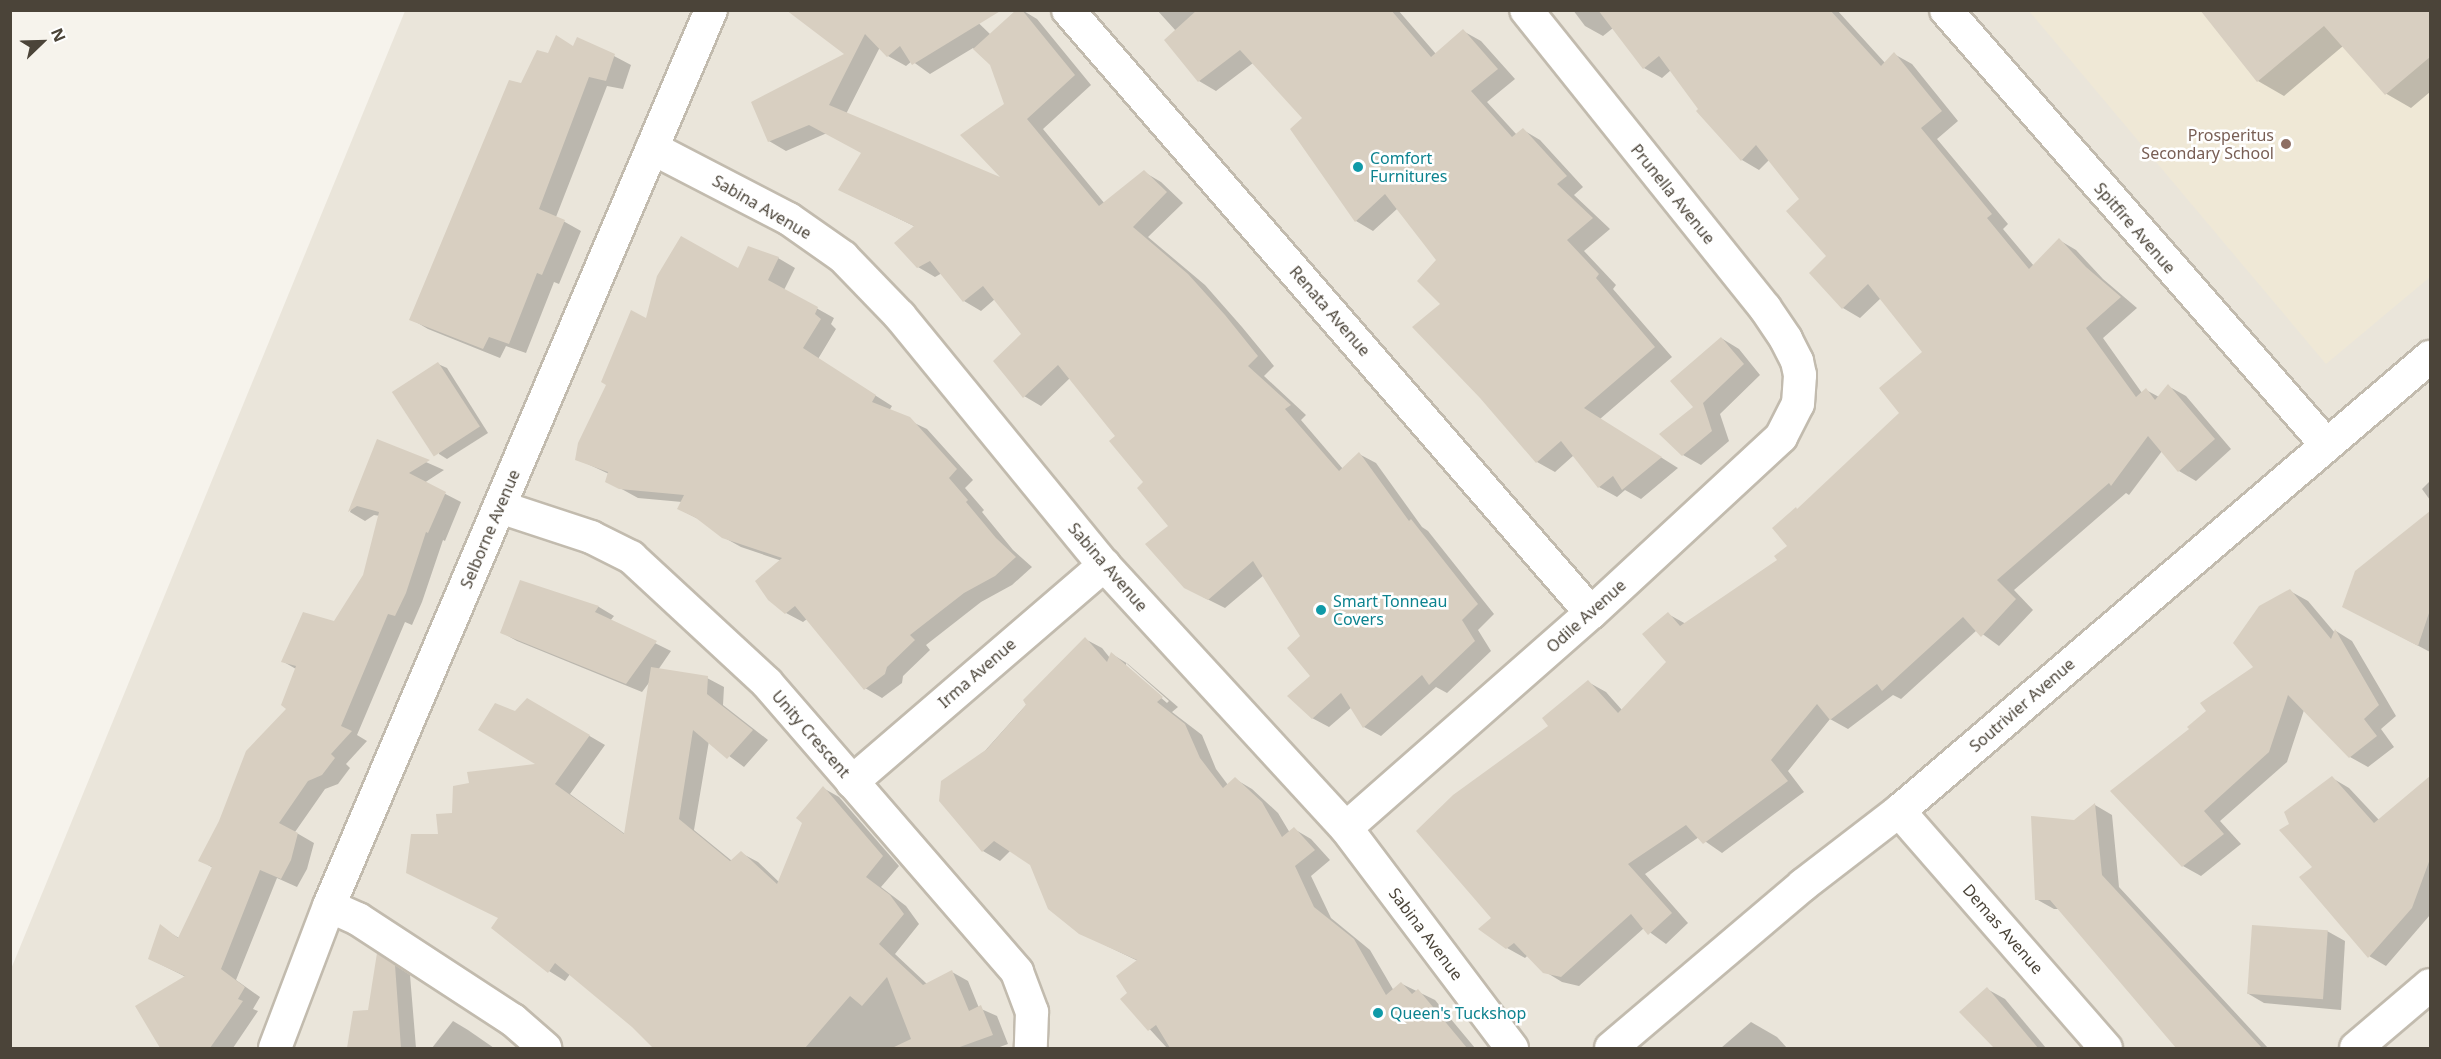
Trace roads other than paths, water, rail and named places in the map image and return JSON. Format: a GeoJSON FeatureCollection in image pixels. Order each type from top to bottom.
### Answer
{"type":"FeatureCollection","features":[{"type":"Feature","properties":{"kind":"street","name":"Selborne Avenue"},"geometry":{"type":"LineString","coordinates":[[275,1048],[329,906],[711,10]]}},
{"type":"Feature","properties":{"kind":"street","name":"Renata Avenue"},"geometry":{"type":"LineString","coordinates":[[1068,10],[1591,613]]}},
{"type":"Feature","properties":{"kind":"street","name":"Prunella Avenue"},"geometry":{"type":"LineString","coordinates":[[1526,10],[1764,308],[1786,339],[1797,361],[1800,387]]}},
{"type":"Feature","properties":{"kind":"street","name":"Spitfire Avenue"},"geometry":{"type":"LineString","coordinates":[[1946,10],[2326,444]]}},
{"type":"Feature","properties":{"kind":"street","name":"Sabina Avenue"},"geometry":{"type":"LineString","coordinates":[[652,148],[789,219],[843,257],[900,316],[1104,565],[1346,828],[1512,1048]]}},
{"type":"Feature","properties":{"kind":"street","name":"Soutrivier Avenue"},"geometry":{"type":"LineString","coordinates":[[1611,1048],[1803,885],[1899,811],[2430,357]]}},
{"type":"Feature","properties":{"kind":"street","name":"Odile Avenue"},"geometry":{"type":"LineString","coordinates":[[1346,828],[1591,613],[1781,437],[1794,417],[1800,387]]}},
{"type":"Feature","properties":{"kind":"street","name":"Unity Crescent"},"geometry":{"type":"LineString","coordinates":[[500,507],[591,537],[631,557],[767,683],[1017,972],[1032,1012],[1031,1048]]}},
{"type":"Feature","properties":{"kind":"street","name":"Irma Avenue"},"geometry":{"type":"LineString","coordinates":[[852,782],[1104,565]]}},
{"type":"Feature","properties":{"kind":"street","name":"Demas Avenue"},"geometry":{"type":"LineString","coordinates":[[1899,811],[2106,1048]]}},
{"type":"Feature","properties":{"kind":"street"},"geometry":{"type":"LineString","coordinates":[[329,906],[358,919],[513,1020],[545,1048]]}},
{"type":"Feature","properties":{"kind":"street"},"geometry":{"type":"LineString","coordinates":[[2356,1048],[2430,985]]}},
{"type":"Feature","properties":{"kind":"place","name":"Prosperitus Secondary School"},"geometry":{"type":"Point","coordinates":[2286,144]}},
{"type":"Feature","properties":{"kind":"place","name":"Comfort Furnitures"},"geometry":{"type":"Point","coordinates":[1358,167]}},
{"type":"Feature","properties":{"kind":"place","name":"Smart Tonneau Covers"},"geometry":{"type":"Point","coordinates":[1321,610]}},
{"type":"Feature","properties":{"kind":"place","name":"Queen's Tuckshop"},"geometry":{"type":"Point","coordinates":[1378,1013]}}]}
